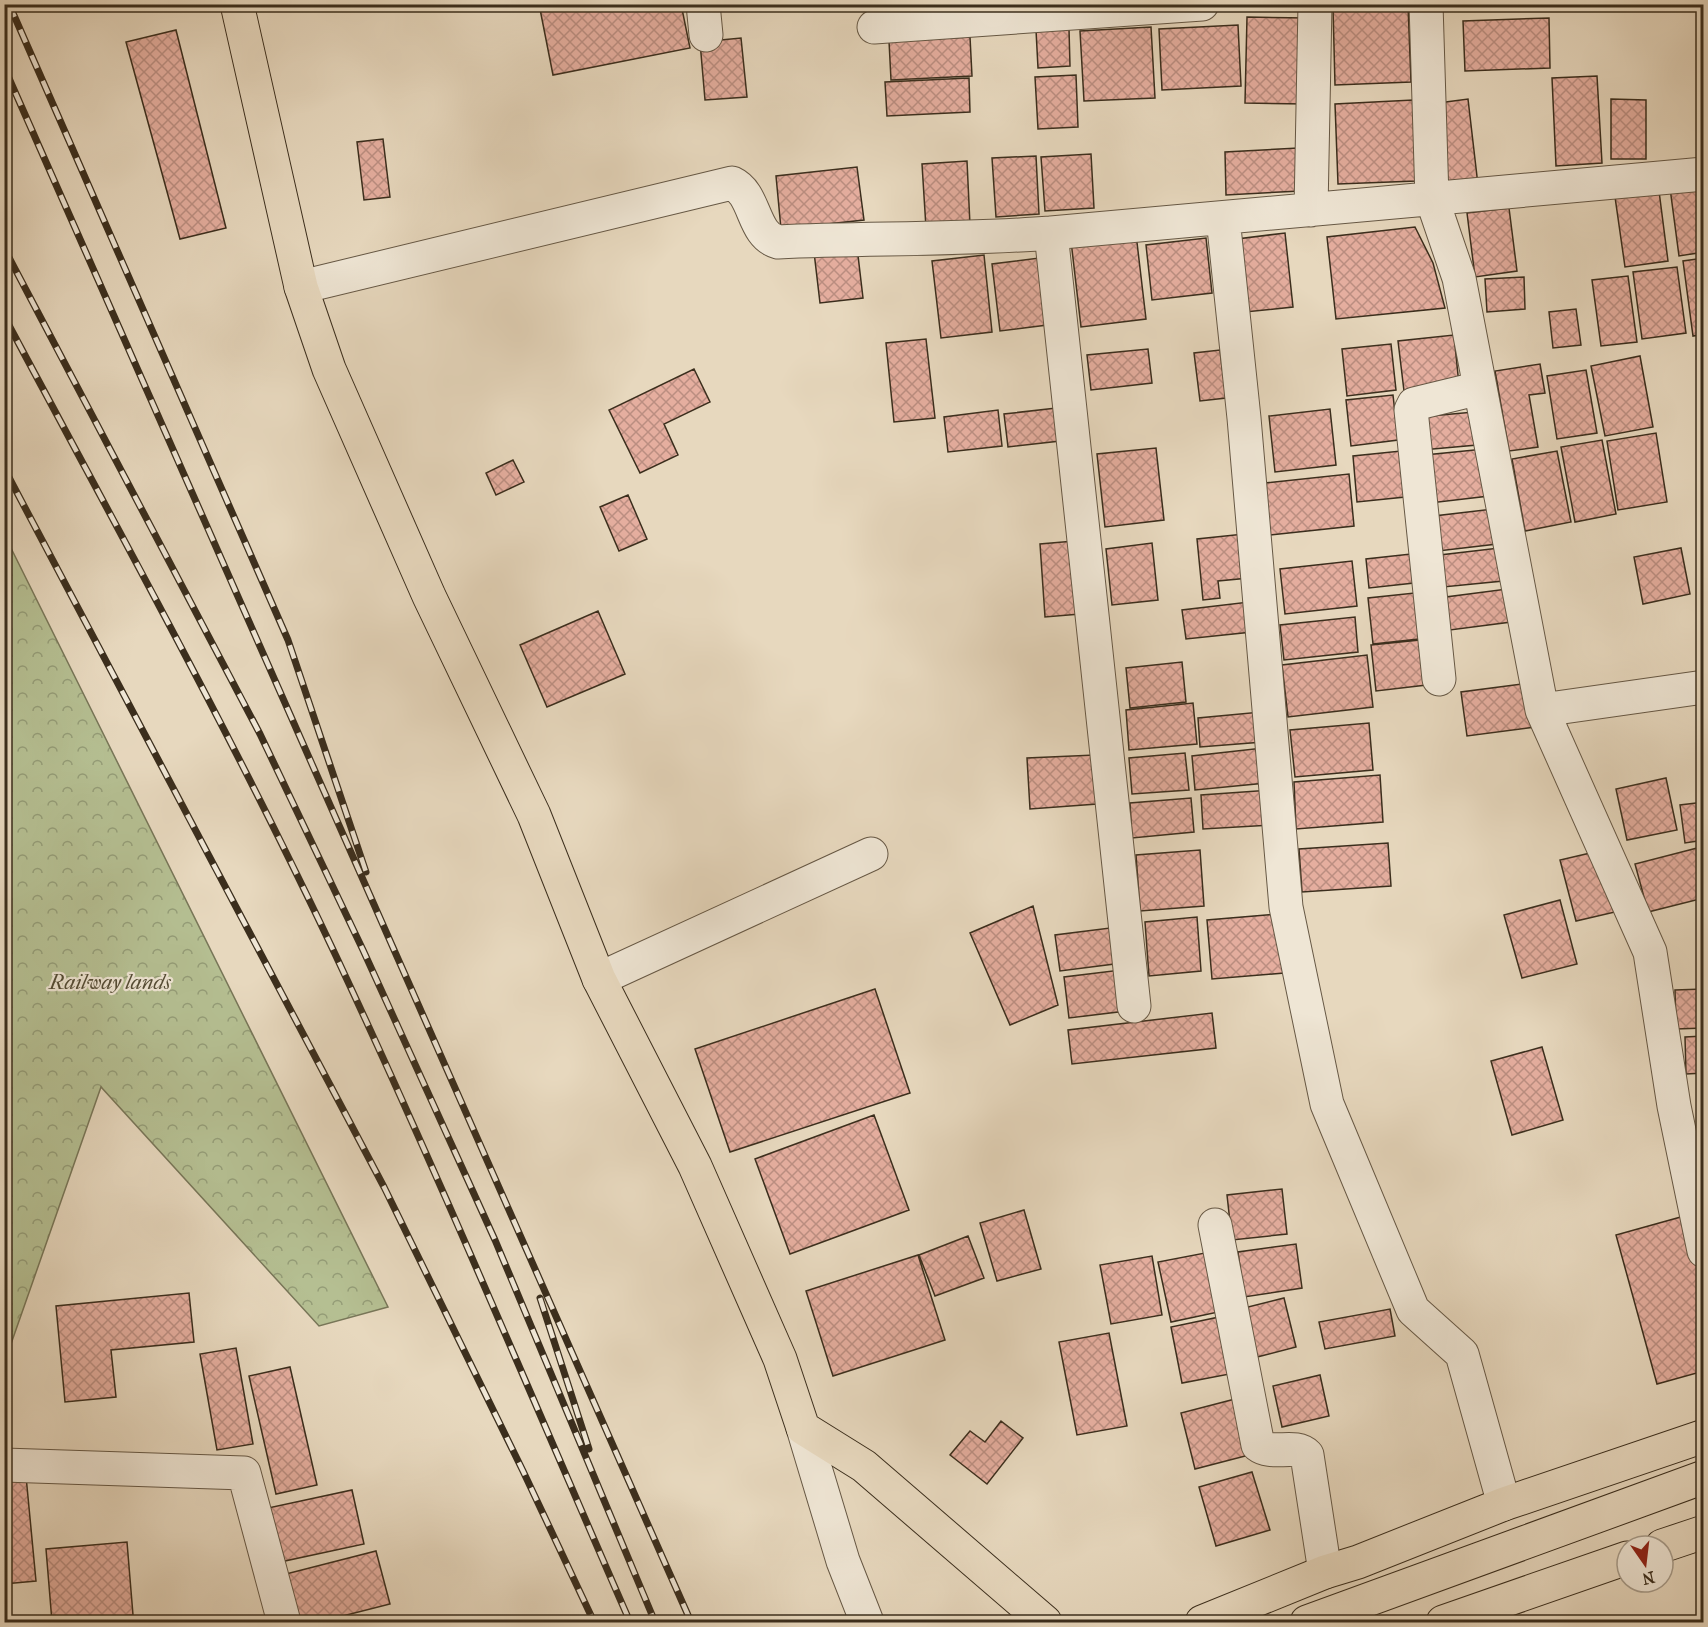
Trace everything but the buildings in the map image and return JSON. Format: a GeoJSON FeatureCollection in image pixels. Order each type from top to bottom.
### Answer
{"type":"FeatureCollection","features":[{"type":"Feature","properties":{"kind":"main road"},"geometry":{"type":"LineString","coordinates":[[237,4],[301,287],[329,369],[363,450],[534,815],[598,979],[695,1166],[780,1359],[803,1428],[864,1466],[1045,1623]]}},
{"type":"Feature","properties":{"kind":"main road"},"geometry":{"type":"LineString","coordinates":[[1202,1623],[1325,1572],[1359,1562],[1504,1504],[1704,1436]]}},
{"type":"Feature","properties":{"kind":"main road"},"geometry":{"type":"LineString","coordinates":[[1307,1623],[1704,1478]]}},
{"type":"Feature","properties":{"kind":"main road"},"geometry":{"type":"LineString","coordinates":[[1675,1542],[1704,1532]]}},
{"type":"Feature","properties":{"kind":"main road"},"geometry":{"type":"LineString","coordinates":[[1443,1623],[1615,1562]]}},
{"type":"Feature","properties":{"kind":"street"},"geometry":{"type":"LineString","coordinates":[[874,27],[1202,4]]}},
{"type":"Feature","properties":{"kind":"street"},"geometry":{"type":"LineString","coordinates":[[1311,210],[1315,4]]}},
{"type":"Feature","properties":{"kind":"street"},"geometry":{"type":"LineString","coordinates":[[1426,4],[1432,199],[1459,278],[1542,710],[1650,952],[1674,1106],[1704,1251]]}},
{"type":"Feature","properties":{"kind":"street"},"geometry":{"type":"LineString","coordinates":[[301,287],[732,183],[743,190],[766,235],[778,242],[997,237],[1704,174]]}},
{"type":"Feature","properties":{"kind":"street"},"geometry":{"type":"LineString","coordinates":[[1223,218],[1244,418],[1286,907],[1327,1104],[1413,1310],[1462,1354],[1504,1504]]}},
{"type":"Feature","properties":{"kind":"street"},"geometry":{"type":"LineString","coordinates":[[1051,233],[1134,1006]]}},
{"type":"Feature","properties":{"kind":"street"},"geometry":{"type":"LineString","coordinates":[[1439,680],[1411,410],[1414,404],[1480,388]]}},
{"type":"Feature","properties":{"kind":"street"},"geometry":{"type":"LineString","coordinates":[[1542,710],[1704,687]]}},
{"type":"Feature","properties":{"kind":"street"},"geometry":{"type":"LineString","coordinates":[[598,979],[871,854]]}},
{"type":"Feature","properties":{"kind":"street"},"geometry":{"type":"LineString","coordinates":[[1215,1225],[1258,1445],[1263,1449],[1300,1450],[1307,1455],[1325,1572]]}},
{"type":"Feature","properties":{"kind":"street"},"geometry":{"type":"LineString","coordinates":[[803,1428],[843,1561],[867,1623]]}},
{"type":"Feature","properties":{"kind":"street"},"geometry":{"type":"LineString","coordinates":[[4,1465],[244,1473],[284,1623]]}},
{"type":"Feature","properties":{"kind":"green space","name":"Railway lands"},"geometry":{"type":"Polygon","coordinates":[[[5,536],[388,1307],[319,1326],[101,1087],[5,1361],[5,536]]]}},
{"type":"Feature","properties":{"kind":"water"},"geometry":{"type":"Polygon","coordinates":[[[1607,5],[1664,5],[1624,11],[1607,5]]]}},
{"type":"Feature","properties":{"kind":"railway"},"geometry":{"type":"LineString","coordinates":[[9,4],[288,640],[366,872]]}},
{"type":"Feature","properties":{"kind":"railway"},"geometry":{"type":"LineString","coordinates":[[4,67],[691,1622]]}},
{"type":"Feature","properties":{"kind":"railway"},"geometry":{"type":"LineString","coordinates":[[4,248],[260,734],[363,950],[495,1240],[655,1622]]}},
{"type":"Feature","properties":{"kind":"railway"},"geometry":{"type":"LineString","coordinates":[[4,316],[216,714],[336,956],[449,1205],[630,1622]]}},
{"type":"Feature","properties":{"kind":"railway"},"geometry":{"type":"LineString","coordinates":[[4,468],[384,1187],[594,1622]]}},
{"type":"Feature","properties":{"kind":"railway"},"geometry":{"type":"LineString","coordinates":[[540,1298],[589,1449]]}}]}
